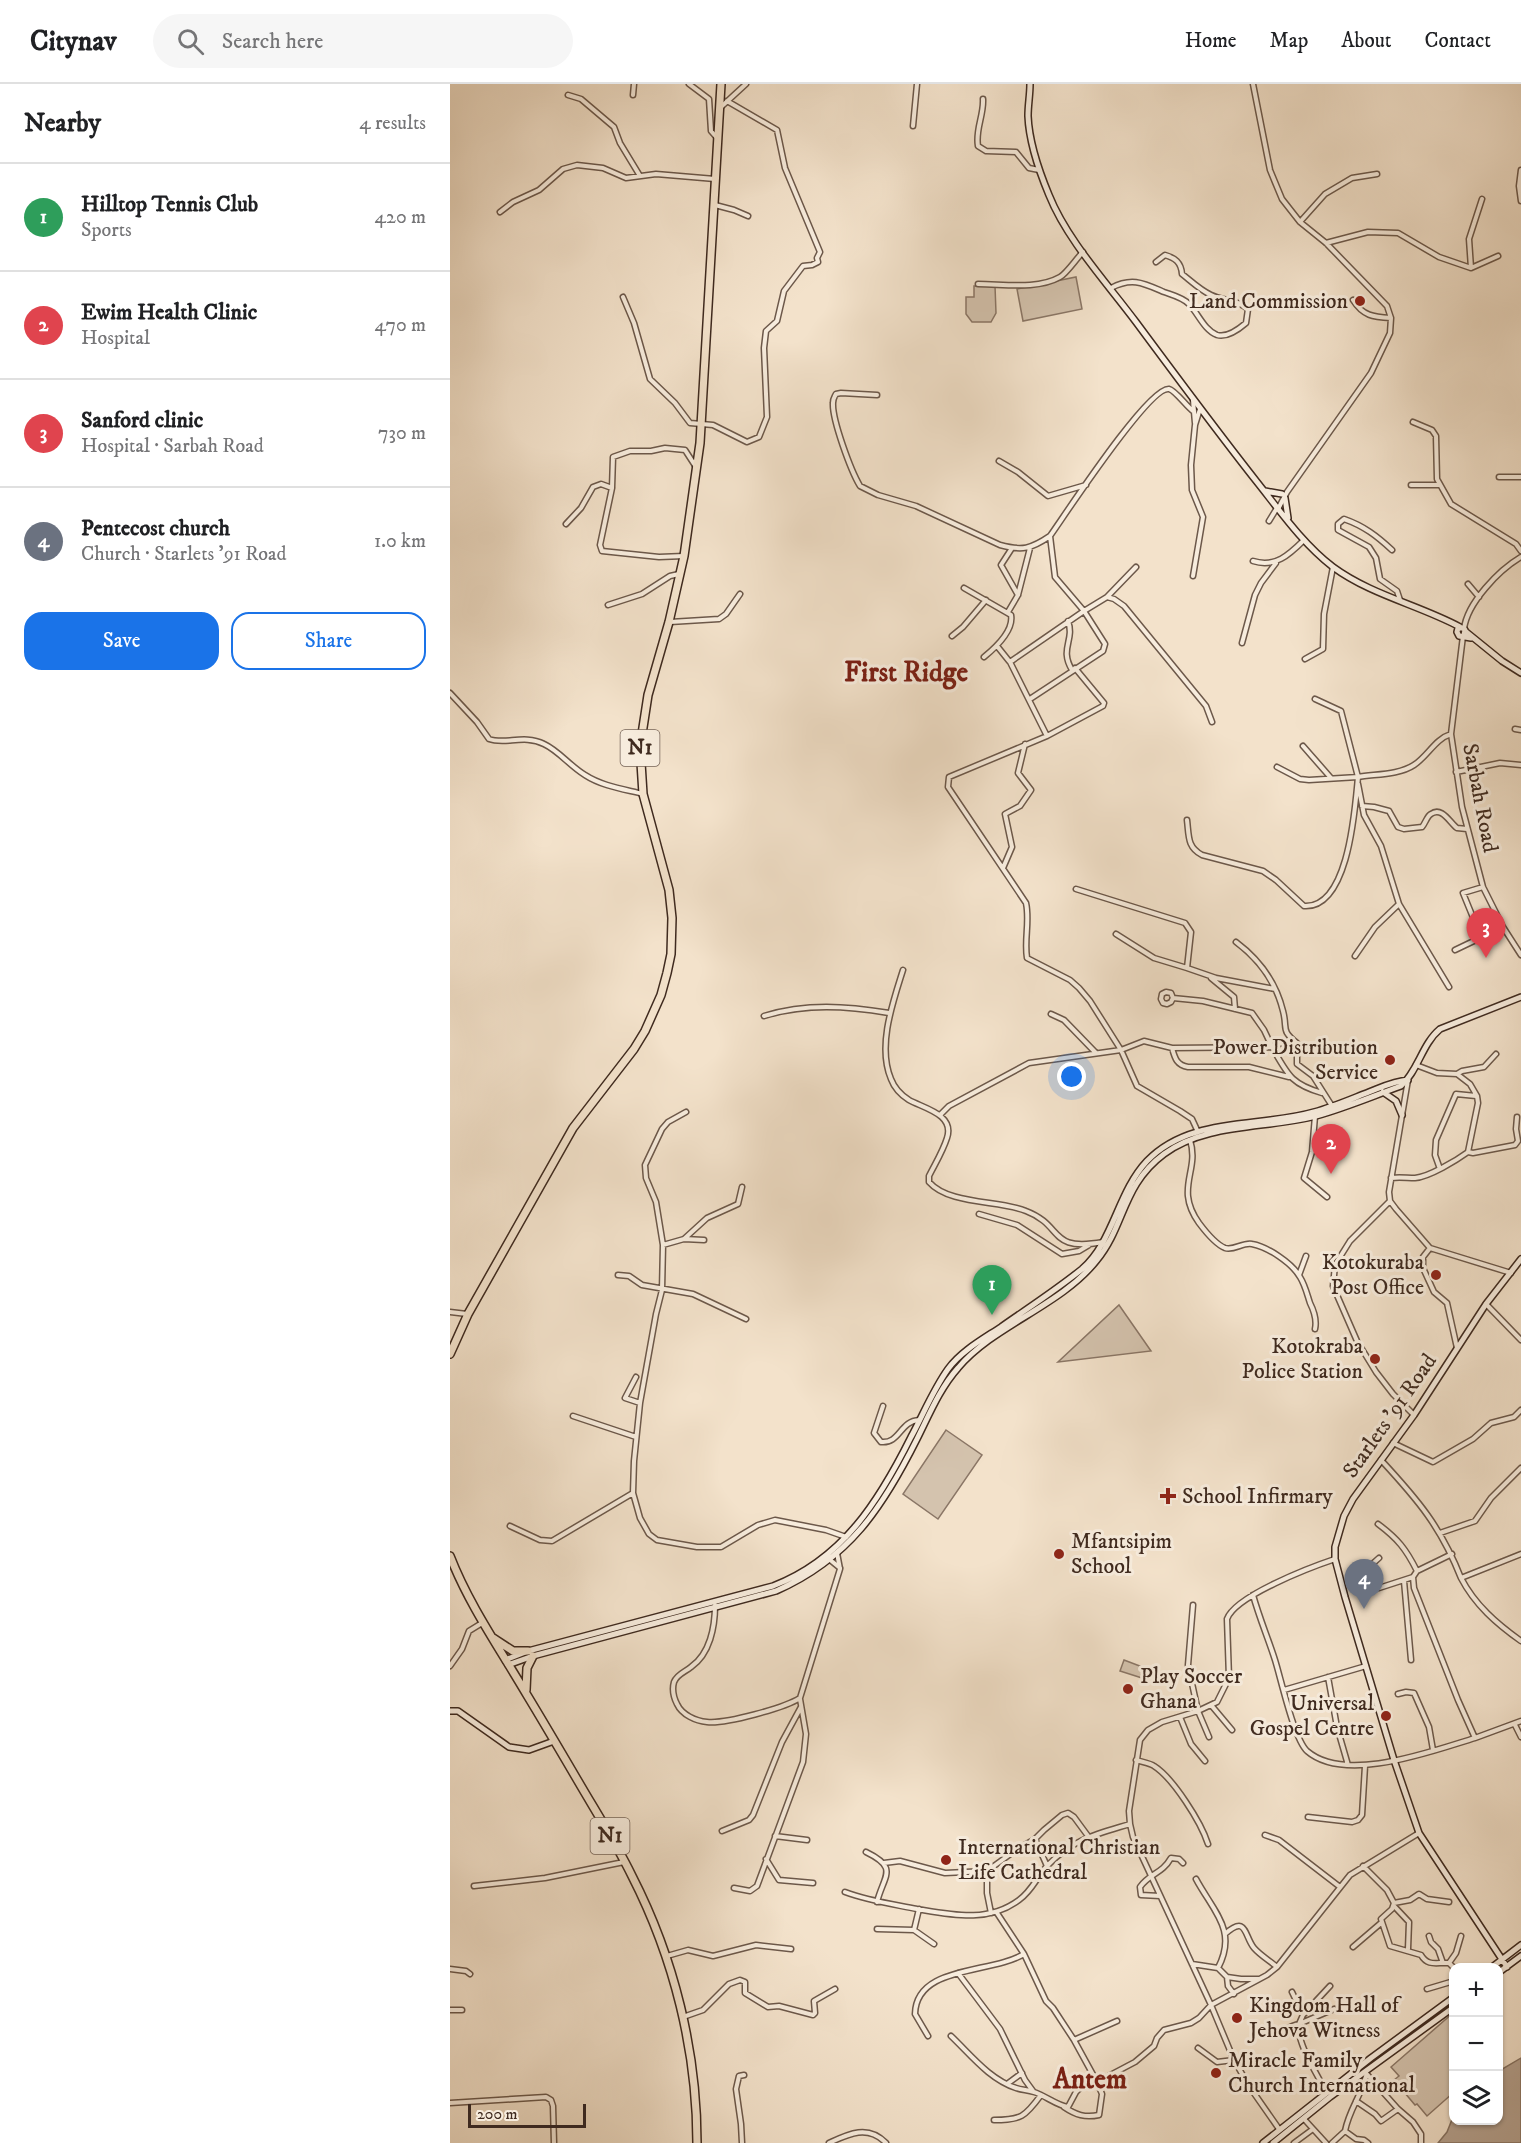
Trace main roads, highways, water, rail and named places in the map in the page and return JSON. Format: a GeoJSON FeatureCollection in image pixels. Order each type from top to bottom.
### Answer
{"type":"FeatureCollection","features":[{"type":"Feature","properties":{"kind":"highway","name":"N1"},"geometry":{"type":"LineString","coordinates":[[450,1354],[468,1314],[573,1128],[634,1049],[645,1031],[662,995],[671,954],[672,918],[669,890],[643,794],[642,731],[648,695],[669,622],[684,556],[697,468],[722,84]]}},
{"type":"Feature","properties":{"kind":"highway","name":"N1"},"geometry":{"type":"LineString","coordinates":[[450,1556],[483,1622],[528,1695],[641,1894],[666,1957],[682,2017],[693,2069],[697,2143]]}},
{"type":"Feature","properties":{"kind":"highway"},"geometry":{"type":"LineString","coordinates":[[493,1638],[513,1651],[531,1654],[525,1677],[528,1695]]}},
{"type":"Feature","properties":{"kind":"place","name":"Land Commission"},"geometry":{"type":"Point","coordinates":[1360,301]}},
{"type":"Feature","properties":{"kind":"place","name":"Sanford clinic"},"geometry":{"type":"Point","coordinates":[1486,958]}},
{"type":"Feature","properties":{"kind":"place","name":"Power Distribution Service"},"geometry":{"type":"Point","coordinates":[1390,1060]}},
{"type":"Feature","properties":{"kind":"place","name":"Ewim Health Clinic"},"geometry":{"type":"Point","coordinates":[1331,1174]}},
{"type":"Feature","properties":{"kind":"place","name":"Kotokuraba Post Office"},"geometry":{"type":"Point","coordinates":[1436,1275]}},
{"type":"Feature","properties":{"kind":"place","name":"Hilltop Tennis Club"},"geometry":{"type":"Point","coordinates":[992,1315]}},
{"type":"Feature","properties":{"kind":"place","name":"Kotokraba Police Station"},"geometry":{"type":"Point","coordinates":[1375,1359]}},
{"type":"Feature","properties":{"kind":"place","name":"School Infirmary"},"geometry":{"type":"Point","coordinates":[1168,1496]}},
{"type":"Feature","properties":{"kind":"place","name":"Mfantsipim School"},"geometry":{"type":"Point","coordinates":[1059,1554]}},
{"type":"Feature","properties":{"kind":"place","name":"Pentecost church"},"geometry":{"type":"Point","coordinates":[1364,1609]}},
{"type":"Feature","properties":{"kind":"place","name":"Play Soccer Ghana"},"geometry":{"type":"Point","coordinates":[1128,1689]}},
{"type":"Feature","properties":{"kind":"place","name":"Universal Gospel Centre"},"geometry":{"type":"Point","coordinates":[1386,1716]}},
{"type":"Feature","properties":{"kind":"place","name":"International Christian Life Cathedral"},"geometry":{"type":"Point","coordinates":[946,1860]}},
{"type":"Feature","properties":{"kind":"place","name":"Kingdom Hall of Jehova Witness"},"geometry":{"type":"Point","coordinates":[1237,2018]}},
{"type":"Feature","properties":{"kind":"place","name":"Miracle Family Church International"},"geometry":{"type":"Point","coordinates":[1216,2073]}},
{"type":"Feature","properties":{"kind":"district","name":"First Ridge"},"geometry":{"type":"Point","coordinates":[906,672]}},
{"type":"Feature","properties":{"kind":"district","name":"Antem"},"geometry":{"type":"Point","coordinates":[1090,2079]}}]}
